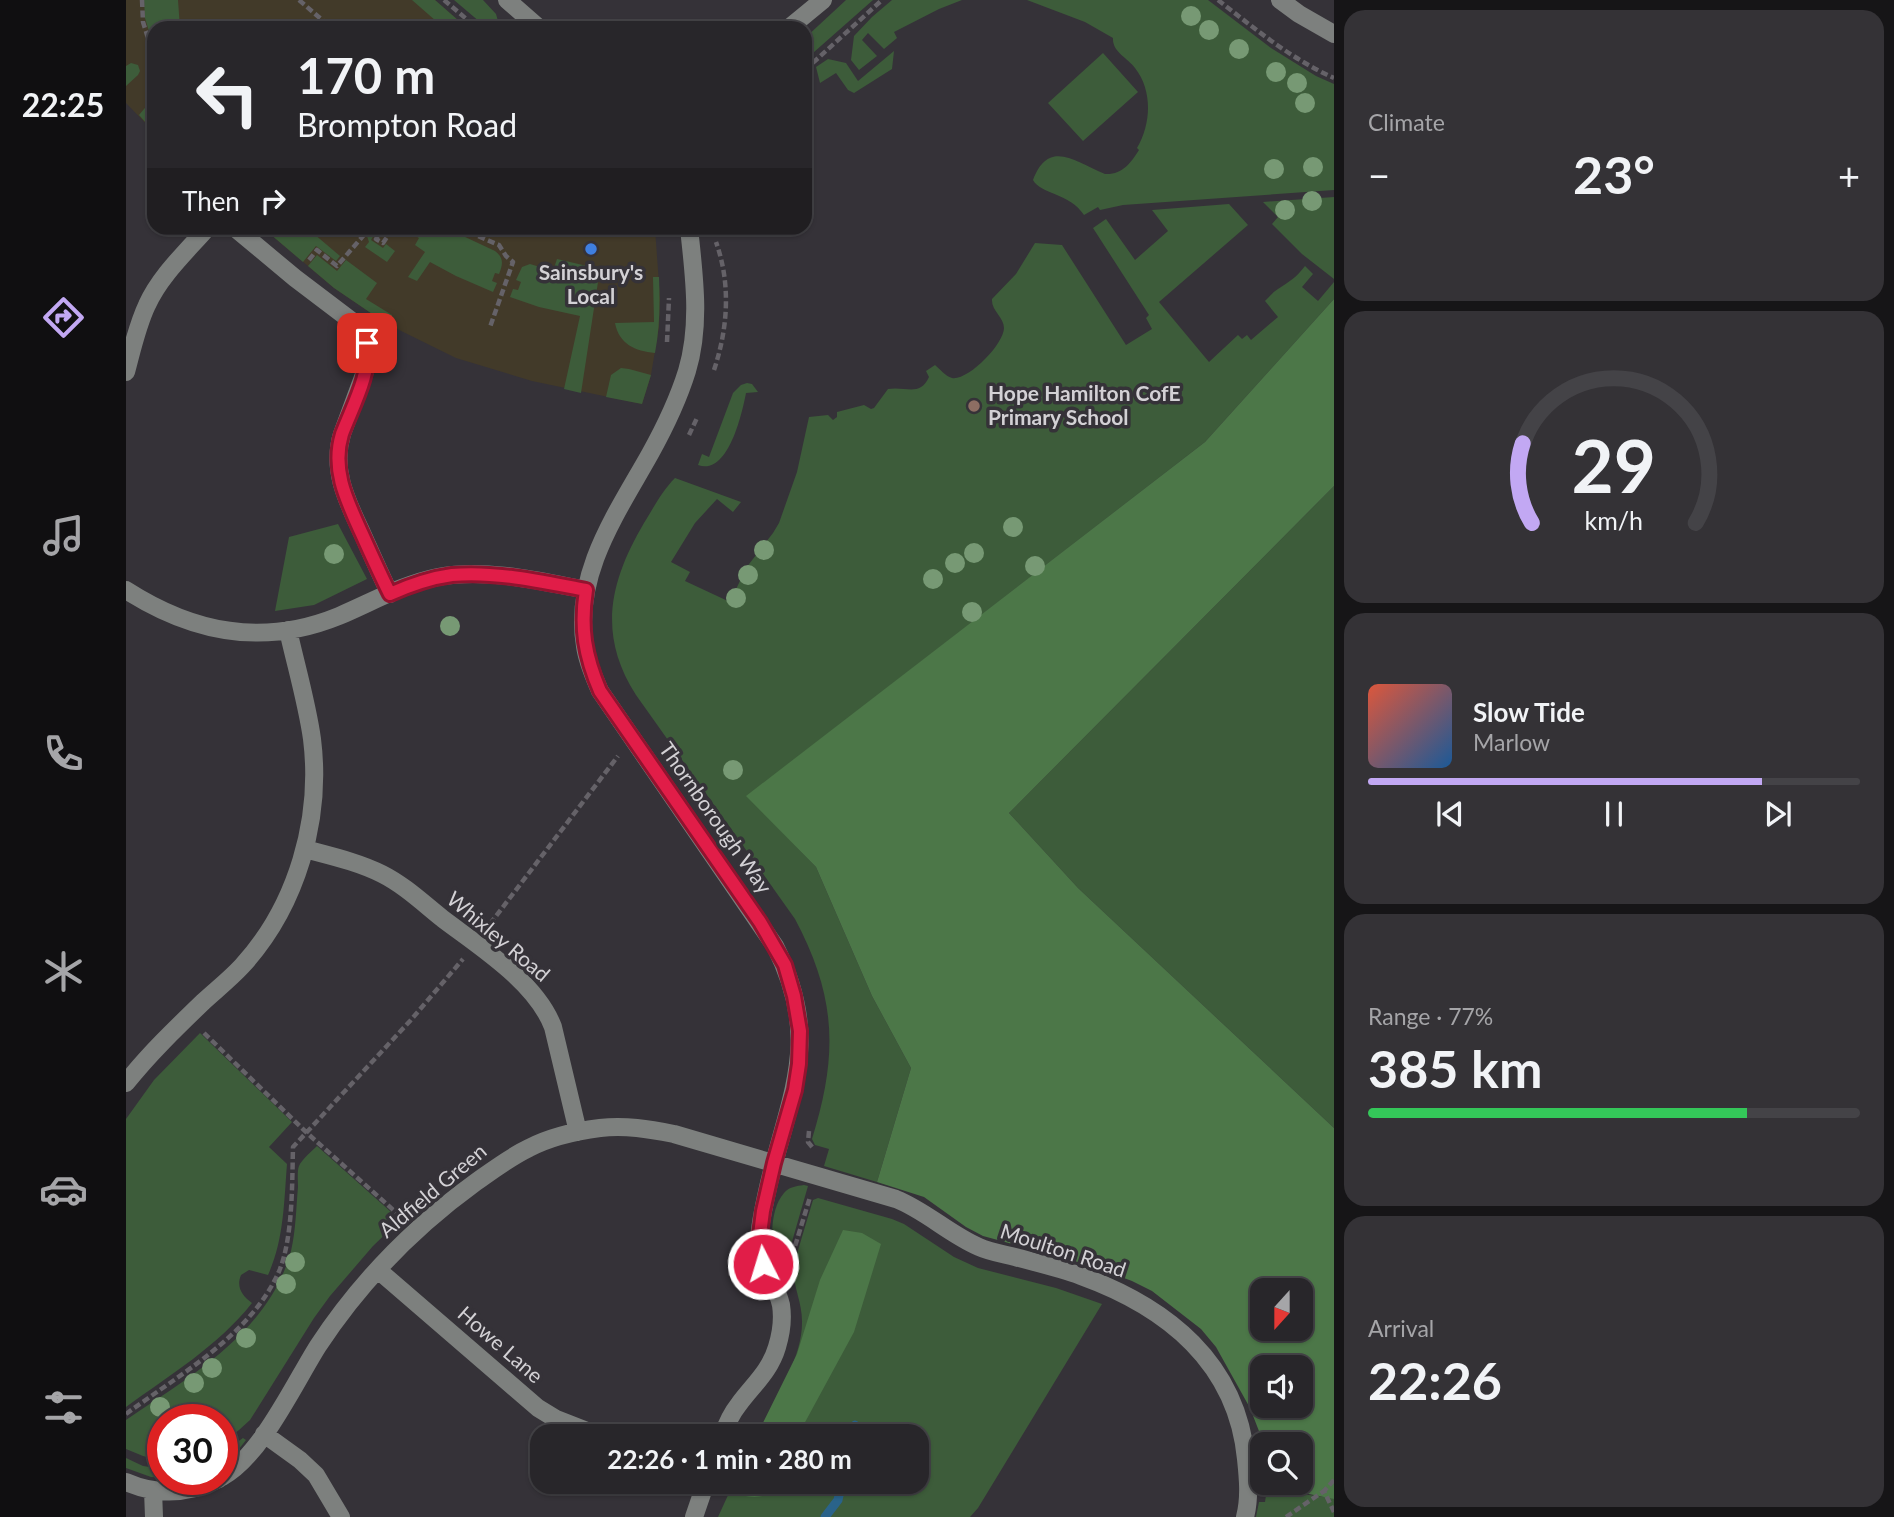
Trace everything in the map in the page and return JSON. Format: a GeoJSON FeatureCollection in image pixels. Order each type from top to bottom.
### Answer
{"type":"FeatureCollection","features":[{"type":"Feature","properties":{"kind":"street"},"geometry":{"type":"LineString","coordinates":[[507,0],[531,21]]}},
{"type":"Feature","properties":{"kind":"street"},"geometry":{"type":"LineString","coordinates":[[798,21],[823,0]]}},
{"type":"Feature","properties":{"kind":"street"},"geometry":{"type":"LineString","coordinates":[[1279,0],[1334,34]]}},
{"type":"Feature","properties":{"kind":"street"},"geometry":{"type":"LineString","coordinates":[[126,372],[151,296],[201,235]]}},
{"type":"Feature","properties":{"kind":"street"},"geometry":{"type":"LineString","coordinates":[[243,235],[354,322],[365,335],[368,352],[366,369],[339,444],[338,465],[350,508],[390,594]]}},
{"type":"Feature","properties":{"kind":"street","name":"Thornborough Way"},"geometry":{"type":"LineString","coordinates":[[690,235],[695,305],[692,347],[687,368],[668,420],[600,544],[586,590],[583,631],[587,659],[600,691],[775,946],[790,980],[799,1014],[799,1064],[795,1090],[774,1163],[759,1242],[763,1264],[781,1306],[781,1324],[774,1357],[728,1424]]}},
{"type":"Feature","properties":{"kind":"street"},"geometry":{"type":"LineString","coordinates":[[126,590],[164,613],[199,625],[256,633],[288,630],[326,621],[422,581],[452,575],[516,578],[586,590]]}},
{"type":"Feature","properties":{"kind":"street"},"geometry":{"type":"LineString","coordinates":[[126,1083],[153,1052],[244,963],[265,935],[292,886],[305,849],[314,768],[312,738],[288,630]]}},
{"type":"Feature","properties":{"kind":"street","name":"Whixley Road"},"geometry":{"type":"LineString","coordinates":[[305,849],[354,862],[385,875],[529,989],[548,1016],[578,1132]]}},
{"type":"Feature","properties":{"kind":"street","name":"Aldfield Green"},"geometry":{"type":"LineString","coordinates":[[238,1465],[264,1434],[334,1323],[377,1270],[415,1230],[512,1156],[538,1144],[578,1132],[611,1127],[674,1134],[774,1163]]}},
{"type":"Feature","properties":{"kind":"street","name":"Moulton Road"},"geometry":{"type":"LineString","coordinates":[[774,1163],[907,1203],[989,1251],[1055,1267],[1099,1283],[1142,1304],[1177,1328],[1210,1362],[1237,1412],[1247,1469],[1245,1517]]}},
{"type":"Feature","properties":{"kind":"street","name":"Howe Lane"},"geometry":{"type":"LineString","coordinates":[[377,1270],[538,1408],[569,1424]]}},
{"type":"Feature","properties":{"kind":"street"},"geometry":{"type":"LineString","coordinates":[[264,1434],[316,1475],[341,1517]]}},
{"type":"Feature","properties":{"kind":"street","name":"Aldfield Green"},"geometry":{"type":"LineString","coordinates":[[126,1482],[147,1488]]}},
{"type":"Feature","properties":{"kind":"street"},"geometry":{"type":"LineString","coordinates":[[694,1517],[702,1494]]}},
{"type":"Feature","properties":{"kind":"street"},"geometry":{"type":"LineString","coordinates":[[153,1495],[155,1517]]}},
{"type":"Feature","properties":{"kind":"path"},"geometry":{"type":"LineString","coordinates":[[142,0],[143,22],[147,35]]}},
{"type":"Feature","properties":{"kind":"path"},"geometry":{"type":"LineString","coordinates":[[300,0],[324,21]]}},
{"type":"Feature","properties":{"kind":"path"},"geometry":{"type":"LineString","coordinates":[[444,0],[469,21]]}},
{"type":"Feature","properties":{"kind":"path"},"geometry":{"type":"LineString","coordinates":[[812,64],[882,0]]}},
{"type":"Feature","properties":{"kind":"path"},"geometry":{"type":"LineString","coordinates":[[1218,0],[1277,44],[1334,78]]}},
{"type":"Feature","properties":{"kind":"path"},"geometry":{"type":"LineString","coordinates":[[295,278],[317,250],[337,266],[363,235]]}},
{"type":"Feature","properties":{"kind":"path"},"geometry":{"type":"LineString","coordinates":[[379,235],[376,239],[383,243],[388,235]]}},
{"type":"Feature","properties":{"kind":"path"},"geometry":{"type":"LineString","coordinates":[[475,235],[499,246],[513,262],[491,327]]}},
{"type":"Feature","properties":{"kind":"path"},"geometry":{"type":"LineString","coordinates":[[713,235],[723,265],[726,300],[721,350],[713,372]]}},
{"type":"Feature","properties":{"kind":"path"},"geometry":{"type":"LineString","coordinates":[[666,350],[669,296]]}},
{"type":"Feature","properties":{"kind":"path"},"geometry":{"type":"LineString","coordinates":[[687,439],[700,408]]}},
{"type":"Feature","properties":{"kind":"path"},"geometry":{"type":"LineString","coordinates":[[126,1413],[222,1344],[244,1322],[267,1292],[280,1269],[287,1241],[293,1147],[410,1021],[475,944],[622,751],[635,742]]}},
{"type":"Feature","properties":{"kind":"path"},"geometry":{"type":"LineString","coordinates":[[188,1017],[307,1133],[415,1230]]}},
{"type":"Feature","properties":{"kind":"path"},"geometry":{"type":"LineString","coordinates":[[779,1300],[823,1152],[811,1148],[808,1142],[811,1125]]}},
{"type":"Feature","properties":{"kind":"path"},"geometry":{"type":"LineString","coordinates":[[1286,1517],[1324,1491],[1334,1480]]}},
{"type":"Feature","properties":{"kind":"path"},"geometry":{"type":"LineString","coordinates":[[1324,1491],[1334,1512]]}},
{"type":"Feature","properties":{"kind":"shaded area"},"geometry":{"type":"Polygon","coordinates":[[[126,0],[435,0],[459,21],[147,21],[147,125],[126,103],[126,0]]]}},
{"type":"Feature","properties":{"kind":"shaded area"},"geometry":{"type":"Polygon","coordinates":[[[271,235],[656,235],[660,298],[659,327],[651,375],[642,404],[532,381],[456,358],[387,324],[334,288],[271,235]]]}},
{"type":"Feature","properties":{"kind":"green space"},"geometry":{"type":"Polygon","coordinates":[[[144,0],[178,0],[180,21],[147,21],[147,25],[144,0]]]}},
{"type":"Feature","properties":{"kind":"green space"},"geometry":{"type":"Polygon","coordinates":[[[412,0],[435,0],[459,21],[436,21],[412,0]]]}},
{"type":"Feature","properties":{"kind":"green space"},"geometry":{"type":"Polygon","coordinates":[[[454,0],[483,0],[496,14],[498,21],[479,21],[454,0]]]}},
{"type":"Feature","properties":{"kind":"green space"},"geometry":{"type":"Polygon","coordinates":[[[846,0],[873,0],[812,54],[812,32],[846,0]]]}},
{"type":"Feature","properties":{"kind":"green space"},"geometry":{"type":"Polygon","coordinates":[[[892,0],[962,0],[894,32],[897,38],[884,49],[868,33],[862,40],[877,56],[859,70],[851,60],[854,36],[892,0]]]}},
{"type":"Feature","properties":{"kind":"green space"},"geometry":{"type":"Polygon","coordinates":[[[1027,0],[1208,0],[1271,48],[1334,84],[1334,190],[1123,205],[1100,210],[1098,207],[1084,215],[1071,202],[1037,185],[1033,180],[1039,167],[1055,156],[1073,160],[1105,174],[1125,167],[1139,150],[1137,148],[1145,129],[1148,108],[1145,87],[1135,68],[1115,47],[1113,38],[1085,22],[1027,0]]]}},
{"type":"Feature","properties":{"kind":"green space"},"geometry":{"type":"Polygon","coordinates":[[[894,51],[892,69],[854,93],[848,90],[836,73],[820,83],[816,67],[828,59],[846,63],[858,81],[894,51]]]}},
{"type":"Feature","properties":{"kind":"green space"},"geometry":{"type":"Polygon","coordinates":[[[1103,53],[1138,92],[1083,141],[1048,103],[1103,53]]]}},
{"type":"Feature","properties":{"kind":"green space"},"geometry":{"type":"Polygon","coordinates":[[[131,63],[138,65],[140,71],[126,86],[126,66],[131,63]]]}},
{"type":"Feature","properties":{"kind":"green space"},"geometry":{"type":"Polygon","coordinates":[[[147,105],[147,124],[139,115],[147,105]]]}},
{"type":"Feature","properties":{"kind":"green space"},"geometry":{"type":"Polygon","coordinates":[[[1334,197],[1334,279],[1302,254],[1272,224],[1278,217],[1263,202],[1334,197]]]}},
{"type":"Feature","properties":{"kind":"green space"},"geometry":{"type":"Polygon","coordinates":[[[1229,204],[1248,225],[1159,302],[1209,362],[1238,335],[1242,339],[1247,335],[1251,340],[1278,317],[1265,301],[1305,266],[1313,274],[1302,287],[1318,301],[1334,282],[1334,299],[1205,442],[747,796],[816,867],[872,996],[911,1068],[877,1182],[824,1166],[829,1149],[815,1145],[812,1139],[826,1080],[829,1053],[826,1001],[819,975],[795,919],[636,695],[624,672],[612,629],[616,587],[623,566],[644,523],[675,478],[741,502],[733,512],[717,499],[695,523],[671,562],[690,572],[685,581],[730,602],[746,568],[779,523],[797,472],[809,417],[828,415],[833,420],[837,417],[837,412],[864,405],[874,408],[888,389],[921,387],[929,377],[926,371],[935,365],[952,378],[967,374],[975,368],[992,352],[1004,328],[993,307],[992,299],[1016,274],[1035,243],[1062,245],[1126,345],[1152,329],[1146,318],[1149,315],[1093,228],[1106,219],[1135,260],[1168,231],[1152,210],[1229,204]]]}},
{"type":"Feature","properties":{"kind":"green space"},"geometry":{"type":"Polygon","coordinates":[[[271,235],[315,235],[340,256],[336,261],[316,246],[303,262],[271,235]]]}},
{"type":"Feature","properties":{"kind":"green space"},"geometry":{"type":"Polygon","coordinates":[[[367,235],[374,235],[371,240],[383,248],[386,244],[395,251],[387,262],[365,247],[369,242],[367,235]]]}},
{"type":"Feature","properties":{"kind":"green space"},"geometry":{"type":"Polygon","coordinates":[[[414,235],[461,235],[495,251],[502,264],[499,274],[495,273],[492,281],[497,283],[493,292],[430,262],[417,281],[408,277],[425,252],[415,245],[419,238],[414,235]]]}},
{"type":"Feature","properties":{"kind":"green space"},"geometry":{"type":"Polygon","coordinates":[[[317,255],[337,271],[346,260],[377,283],[366,299],[392,315],[387,324],[334,288],[308,266],[317,255]]]}},
{"type":"Feature","properties":{"kind":"green space"},"geometry":{"type":"Polygon","coordinates":[[[557,259],[600,269],[581,393],[564,389],[580,316],[510,297],[513,289],[518,290],[521,282],[516,280],[522,267],[530,264],[553,271],[557,259]]]}},
{"type":"Feature","properties":{"kind":"green space"},"geometry":{"type":"Polygon","coordinates":[[[653,277],[659,277],[659,324],[655,353],[629,345],[620,336],[615,323],[654,322],[653,277]]]}},
{"type":"Feature","properties":{"kind":"green space"},"geometry":{"type":"Polygon","coordinates":[[[1334,299],[1334,486],[1009,813],[1078,888],[1334,1128],[1334,1499],[1313,1495],[1313,1432],[1259,1432],[1254,1418],[1313,1418],[1313,1355],[1250,1355],[1250,1408],[1216,1347],[1201,1329],[1152,1291],[1089,1265],[983,1236],[924,1197],[877,1182],[911,1068],[872,996],[816,867],[746,796],[1205,442],[1334,299]]]}},
{"type":"Feature","properties":{"kind":"green space"},"geometry":{"type":"Polygon","coordinates":[[[621,368],[651,375],[642,404],[606,397],[611,375],[621,368]]]}},
{"type":"Feature","properties":{"kind":"green space"},"geometry":{"type":"Polygon","coordinates":[[[747,383],[752,384],[758,392],[746,393],[737,428],[725,453],[709,466],[698,465],[702,454],[709,457],[733,393],[747,383]]]}},
{"type":"Feature","properties":{"kind":"green space"},"geometry":{"type":"Polygon","coordinates":[[[1334,486],[1334,1128],[1078,888],[1009,813],[1334,486]]]}},
{"type":"Feature","properties":{"kind":"green space"},"geometry":{"type":"Polygon","coordinates":[[[338,524],[367,579],[314,605],[275,611],[289,537],[338,524]]]}},
{"type":"Feature","properties":{"kind":"green space"},"geometry":{"type":"Polygon","coordinates":[[[200,1033],[292,1122],[269,1147],[287,1164],[280,1235],[268,1275],[249,1270],[241,1275],[241,1291],[252,1303],[239,1319],[193,1359],[126,1407],[126,1119],[154,1080],[200,1033]]]}},
{"type":"Feature","properties":{"kind":"green space"},"geometry":{"type":"Polygon","coordinates":[[[317,1146],[400,1220],[373,1246],[330,1296],[250,1420],[238,1431],[238,1404],[150,1404],[225,1349],[265,1305],[280,1280],[291,1251],[299,1166],[317,1146]]]}},
{"type":"Feature","properties":{"kind":"green space"},"geometry":{"type":"Polygon","coordinates":[[[808,1186],[783,1273],[773,1245],[775,1211],[786,1191],[808,1186]]]}},
{"type":"Feature","properties":{"kind":"green space"},"geometry":{"type":"Polygon","coordinates":[[[818,1198],[892,1219],[954,1257],[978,1268],[1056,1288],[1102,1304],[970,1517],[718,1517],[729,1494],[929,1494],[929,1424],[763,1424],[798,1350],[802,1314],[793,1267],[813,1200],[818,1198]]]}},
{"type":"Feature","properties":{"kind":"green space"},"geometry":{"type":"Polygon","coordinates":[[[843,1230],[862,1233],[881,1244],[854,1332],[804,1424],[762,1424],[797,1354],[820,1280],[843,1230]]]}},
{"type":"Feature","properties":{"kind":"green space"},"geometry":{"type":"Polygon","coordinates":[[[147,1406],[147,1457],[126,1449],[126,1420],[147,1406]]]}},
{"type":"Feature","properties":{"kind":"green space"},"geometry":{"type":"Polygon","coordinates":[[[243,1438],[246,1440],[238,1450],[238,1442],[243,1438]]]}},
{"type":"Feature","properties":{"kind":"green space"},"geometry":{"type":"Polygon","coordinates":[[[126,1458],[147,1467],[147,1476],[126,1468],[126,1458]]]}},
{"type":"Feature","properties":{"kind":"green space"},"geometry":{"type":"Polygon","coordinates":[[[740,1494],[771,1494],[758,1497],[740,1494]]]}},
{"type":"Feature","properties":{"kind":"green space"},"geometry":{"type":"Polygon","coordinates":[[[1266,1495],[1313,1495],[1332,1498],[1334,1517],[1256,1517],[1259,1502],[1265,1502],[1266,1495]]]}},
{"type":"Feature","properties":{"kind":"waterway"},"geometry":{"type":"LineString","coordinates":[[825,1517],[839,1494]]}},
{"type":"Feature","properties":{"kind":"place","name":"Sainsbury's Local"},"geometry":{"type":"Point","coordinates":[591,249]}},
{"type":"Feature","properties":{"kind":"place","name":"Hope Hamilton CofE Primary School"},"geometry":{"type":"Point","coordinates":[974,406]}},
{"type":"Feature","properties":{"kind":"route"},"geometry":{"type":"LineString","coordinates":[[367,343],[368,362],[339,444],[338,465],[350,508],[390,594],[422,581],[470,574],[516,578],[586,590],[583,606],[584,646],[600,691],[760,922],[785,965],[799,1014],[800,1051],[795,1090],[763,1211],[759,1242],[763,1264]]}}]}
